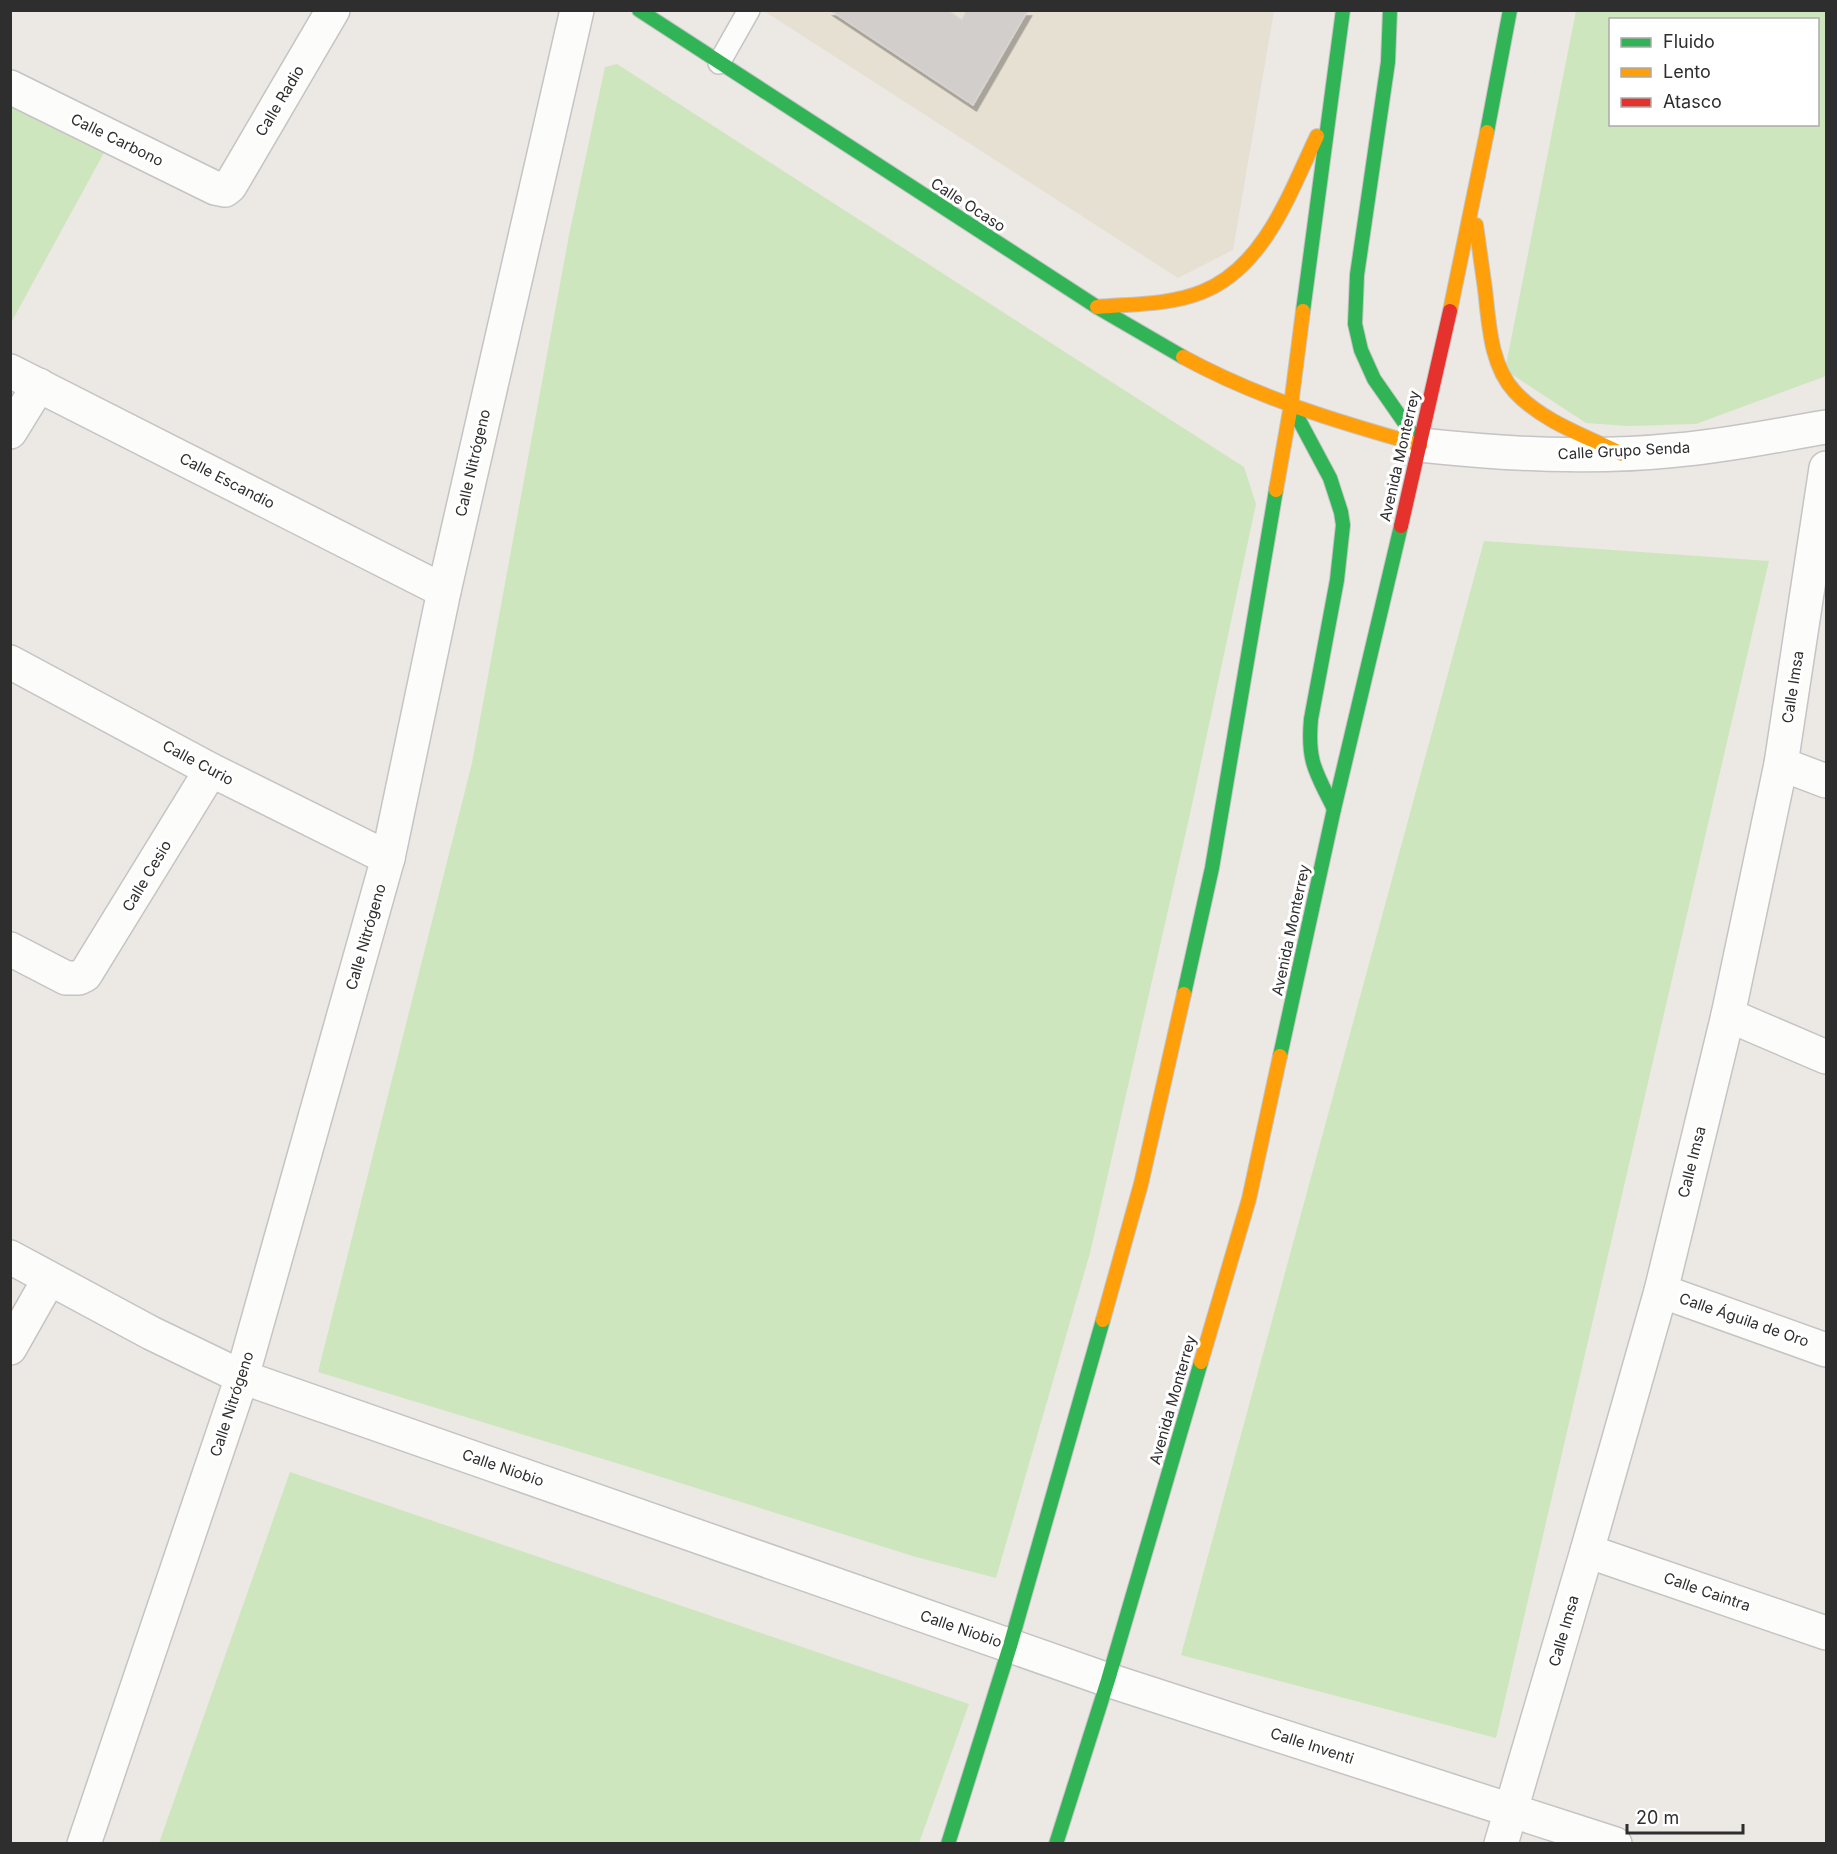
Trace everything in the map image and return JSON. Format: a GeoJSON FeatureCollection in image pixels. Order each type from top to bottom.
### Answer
{"type":"FeatureCollection","features":[{"type":"Feature","properties":{"kind":"main road","name":"Calle Ocaso"},"geometry":{"type":"LineString","coordinates":[[639,10],[1097,307],[1203,368],[1291,405],[1365,430],[1420,445]]}},
{"type":"Feature","properties":{"kind":"main road"},"geometry":{"type":"LineString","coordinates":[[948,1844],[1010,1646],[1144,1172],[1212,868],[1291,405],[1343,10]]}},
{"type":"Feature","properties":{"kind":"main road"},"geometry":{"type":"LineString","coordinates":[[1390,10],[1388,72],[1358,269],[1355,320],[1357,337],[1371,372],[1392,407],[1420,445]]}},
{"type":"Feature","properties":{"kind":"main road","name":"Avenida Monterrey"},"geometry":{"type":"LineString","coordinates":[[1056,1844],[1108,1680],[1249,1198],[1334,809],[1420,445],[1474,202],[1510,10]]}},
{"type":"Feature","properties":{"kind":"main road"},"geometry":{"type":"LineString","coordinates":[[1097,307],[1173,299],[1203,291],[1226,280],[1249,259],[1275,222],[1330,110]]}},
{"type":"Feature","properties":{"kind":"main road"},"geometry":{"type":"LineString","coordinates":[[1474,202],[1493,349],[1506,382],[1525,402],[1542,413],[1622,454]]}},
{"type":"Feature","properties":{"kind":"main road"},"geometry":{"type":"LineString","coordinates":[[1291,405],[1330,478],[1343,525],[1337,580],[1309,741],[1312,765],[1334,809]]}},
{"type":"Feature","properties":{"kind":"street","name":"Calle Radio"},"geometry":{"type":"LineString","coordinates":[[225,190],[230,186],[333,10]]}},
{"type":"Feature","properties":{"kind":"street","name":"Calle Nitrógeno"},"geometry":{"type":"LineString","coordinates":[[84,1844],[242,1377],[388,858],[444,591],[577,10]]}},
{"type":"Feature","properties":{"kind":"street","name":"Calle Carbono"},"geometry":{"type":"LineString","coordinates":[[10,87],[205,183],[225,190]]}},
{"type":"Feature","properties":{"kind":"street","name":"Calle Escandio"},"geometry":{"type":"LineString","coordinates":[[10,371],[444,591]]}},
{"type":"Feature","properties":{"kind":"street"},"geometry":{"type":"LineString","coordinates":[[10,432],[39,385]]}},
{"type":"Feature","properties":{"kind":"street","name":"Calle Grupo Senda"},"geometry":{"type":"LineString","coordinates":[[1420,445],[1488,452],[1622,454],[1678,450],[1827,428]]}},
{"type":"Feature","properties":{"kind":"street","name":"Calle Imsa"},"geometry":{"type":"LineString","coordinates":[[1501,1844],[1661,1291],[1728,1016],[1781,764],[1823,512],[1827,468]]}},
{"type":"Feature","properties":{"kind":"street","name":"Calle Curio"},"geometry":{"type":"LineString","coordinates":[[10,662],[211,770],[388,858]]}},
{"type":"Feature","properties":{"kind":"street"},"geometry":{"type":"LineString","coordinates":[[1781,764],[1827,781]]}},
{"type":"Feature","properties":{"kind":"street","name":"Calle Cesio"},"geometry":{"type":"LineString","coordinates":[[10,949],[66,978],[79,978],[90,969],[211,770]]}},
{"type":"Feature","properties":{"kind":"street"},"geometry":{"type":"LineString","coordinates":[[1728,1016],[1827,1057]]}},
{"type":"Feature","properties":{"kind":"street","name":"Calle Niobio"},"geometry":{"type":"LineString","coordinates":[[10,1257],[182,1348],[242,1377],[1010,1646]]}},
{"type":"Feature","properties":{"kind":"street"},"geometry":{"type":"LineString","coordinates":[[10,1348],[49,1279]]}},
{"type":"Feature","properties":{"kind":"street","name":"Calle Águila de Oro"},"geometry":{"type":"LineString","coordinates":[[1661,1291],[1827,1350]]}},
{"type":"Feature","properties":{"kind":"street","name":"Calle Caintra"},"geometry":{"type":"LineString","coordinates":[[1587,1551],[1827,1633]]}},
{"type":"Feature","properties":{"kind":"street","name":"Calle Inventi"},"geometry":{"type":"LineString","coordinates":[[1010,1646],[1108,1680],[1616,1844]]}},
{"type":"Feature","properties":{"kind":"lane"},"geometry":{"type":"LineString","coordinates":[[719,63],[749,10]]}},
{"type":"Feature","properties":{"kind":"shaded area"},"geometry":{"type":"Polygon","coordinates":[[[764,11],[1274,11],[1233,250],[1178,278],[764,11]]]}},
{"type":"Feature","properties":{"kind":"green space"},"geometry":{"type":"Polygon","coordinates":[[[1576,11],[1826,11],[1826,376],[1696,424],[1628,426],[1586,423],[1505,370],[1576,11]]]}},
{"type":"Feature","properties":{"kind":"green space"},"geometry":{"type":"Polygon","coordinates":[[[617,64],[1244,467],[1256,504],[1190,814],[1090,1253],[996,1578],[916,1557],[318,1372],[472,763],[569,235],[605,67],[617,64]]]}},
{"type":"Feature","properties":{"kind":"green space"},"geometry":{"type":"Polygon","coordinates":[[[10,101],[106,149],[12,321],[10,320],[10,101]]]}},
{"type":"Feature","properties":{"kind":"green space"},"geometry":{"type":"Polygon","coordinates":[[[1484,541],[1769,561],[1496,1738],[1181,1655],[1484,541]]]}},
{"type":"Feature","properties":{"kind":"green space"},"geometry":{"type":"Polygon","coordinates":[[[290,1472],[969,1704],[919,1843],[159,1843],[290,1472]]]}},
{"type":"Feature","properties":{"kind":"building"},"geometry":{"type":"Polygon","coordinates":[[[830,10],[947,10],[962,20],[967,10],[1028,10],[973,105],[830,10]]]}},
{"type":"Feature","properties":{"kind":"traffic: fast"},"geometry":{"type":"LineString","coordinates":[[639,10],[1097,307],[1183,357]]}},
{"type":"Feature","properties":{"kind":"traffic: fast"},"geometry":{"type":"LineString","coordinates":[[1303,311],[1343,10]]}},
{"type":"Feature","properties":{"kind":"traffic: fast"},"geometry":{"type":"LineString","coordinates":[[1390,10],[1388,62],[1357,275],[1355,324],[1361,350],[1374,379],[1420,445]]}},
{"type":"Feature","properties":{"kind":"traffic: fast"},"geometry":{"type":"LineString","coordinates":[[1487,132],[1510,10]]}},
{"type":"Feature","properties":{"kind":"traffic: fast"},"geometry":{"type":"LineString","coordinates":[[1291,405],[1330,478],[1343,525],[1337,580],[1310,734],[1314,766],[1334,809]]}},
{"type":"Feature","properties":{"kind":"traffic: fast"},"geometry":{"type":"LineString","coordinates":[[1184,994],[1212,868],[1276,490]]}},
{"type":"Feature","properties":{"kind":"traffic: fast"},"geometry":{"type":"LineString","coordinates":[[1280,1056],[1334,809],[1401,526]]}},
{"type":"Feature","properties":{"kind":"traffic: fast"},"geometry":{"type":"LineString","coordinates":[[948,1844],[1010,1646],[1103,1320]]}},
{"type":"Feature","properties":{"kind":"traffic: fast"},"geometry":{"type":"LineString","coordinates":[[1056,1844],[1108,1680],[1201,1362]]}},
{"type":"Feature","properties":{"kind":"traffic: slow"},"geometry":{"type":"LineString","coordinates":[[1450,311],[1487,132]]}},
{"type":"Feature","properties":{"kind":"traffic: slow"},"geometry":{"type":"LineString","coordinates":[[1097,307],[1177,299],[1202,292],[1224,280],[1243,265],[1273,226],[1317,136]]}},
{"type":"Feature","properties":{"kind":"traffic: slow"},"geometry":{"type":"LineString","coordinates":[[1476,225],[1492,343],[1500,369],[1507,381],[1515,392],[1538,412],[1622,454]]}},
{"type":"Feature","properties":{"kind":"traffic: slow"},"geometry":{"type":"LineString","coordinates":[[1276,490],[1291,405],[1303,311]]}},
{"type":"Feature","properties":{"kind":"traffic: slow"},"geometry":{"type":"LineString","coordinates":[[1183,357],[1269,397],[1329,418],[1420,445]]}},
{"type":"Feature","properties":{"kind":"traffic: slow"},"geometry":{"type":"LineString","coordinates":[[1103,1320],[1141,1184],[1184,994]]}},
{"type":"Feature","properties":{"kind":"traffic: slow"},"geometry":{"type":"LineString","coordinates":[[1201,1362],[1249,1199],[1280,1056]]}},
{"type":"Feature","properties":{"kind":"traffic: jam"},"geometry":{"type":"LineString","coordinates":[[1401,526],[1450,311]]}}]}
